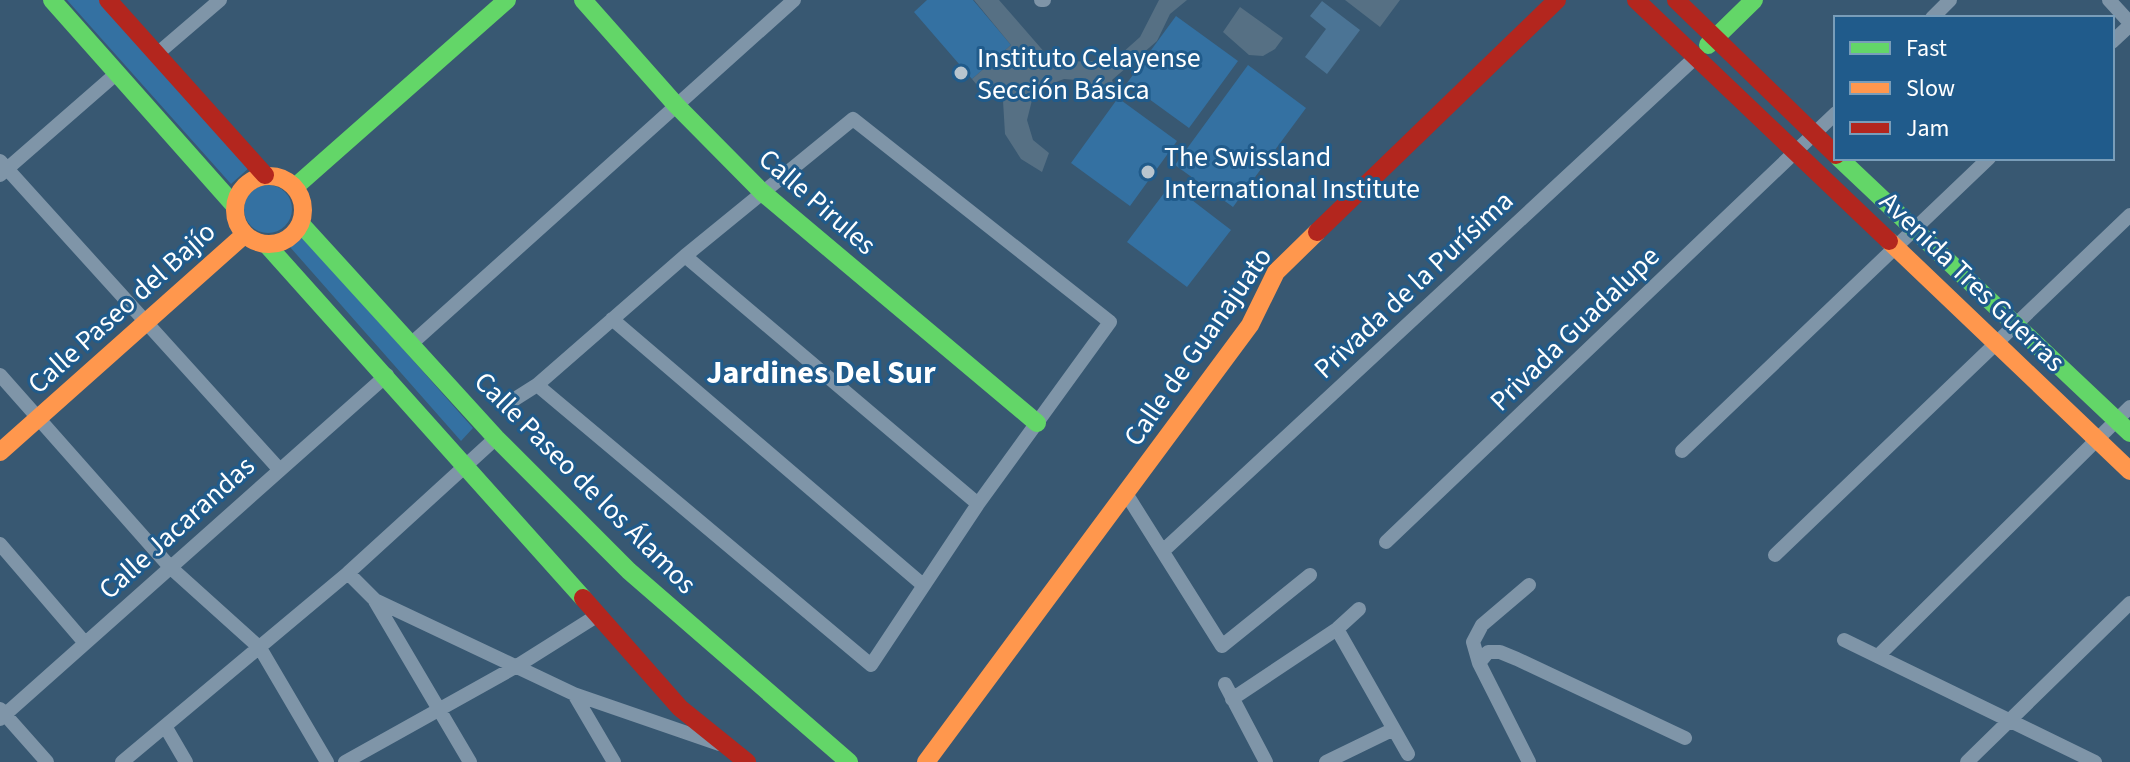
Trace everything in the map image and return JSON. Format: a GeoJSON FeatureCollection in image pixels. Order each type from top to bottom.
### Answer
{"type":"FeatureCollection","features":[{"type":"Feature","properties":{"kind":"main road"},"geometry":{"type":"LineString","coordinates":[[52,0],[234,205]]}},
{"type":"Feature","properties":{"kind":"main road"},"geometry":{"type":"LineString","coordinates":[[108,0],[265,175]]}},
{"type":"Feature","properties":{"kind":"main road"},"geometry":{"type":"LineString","coordinates":[[295,187],[507,0]]}},
{"type":"Feature","properties":{"kind":"main road","name":"Calle Pirules"},"geometry":{"type":"LineString","coordinates":[[583,0],[676,105],[762,192],[1037,423]]}},
{"type":"Feature","properties":{"kind":"main road","name":"Calle de Guanajuato"},"geometry":{"type":"LineString","coordinates":[[926,762],[1127,495],[1250,325],[1276,272],[1557,0]]}},
{"type":"Feature","properties":{"kind":"main road","name":"Avenida Tres Guerras"},"geometry":{"type":"LineString","coordinates":[[1636,0],[2130,471]]}},
{"type":"Feature","properties":{"kind":"main road","name":"Avenida Tres Guerras"},"geometry":{"type":"LineString","coordinates":[[1676,0],[1834,152]]}},
{"type":"Feature","properties":{"kind":"main road"},"geometry":{"type":"LineString","coordinates":[[1697,56],[1754,0]]}},
{"type":"Feature","properties":{"kind":"main road","name":"Avenida Tres Guerras"},"geometry":{"type":"LineString","coordinates":[[1842,160],[2014,325],[2126,420]]}},
{"type":"Feature","properties":{"kind":"main road"},"geometry":{"type":"LineString","coordinates":[[267,245],[288,240],[301,224],[304,205],[295,187],[282,178],[265,175],[251,180],[239,191],[234,205],[235,221],[244,235],[267,245],[387,375],[680,708],[747,762]]}},
{"type":"Feature","properties":{"kind":"main road","name":"Calle Paseo de los Álamos"},"geometry":{"type":"LineString","coordinates":[[301,224],[496,438],[629,571],[849,762]]}},
{"type":"Feature","properties":{"kind":"main road","name":"Calle Paseo del Bajío"},"geometry":{"type":"LineString","coordinates":[[0,452],[244,235]]}},
{"type":"Feature","properties":{"kind":"street"},"geometry":{"type":"LineString","coordinates":[[157,54],[220,0]]}},
{"type":"Feature","properties":{"kind":"street"},"geometry":{"type":"LineString","coordinates":[[411,344],[794,0]]}},
{"type":"Feature","properties":{"kind":"street"},"geometry":{"type":"LineString","coordinates":[[1934,16],[1950,0]]}},
{"type":"Feature","properties":{"kind":"street"},"geometry":{"type":"LineString","coordinates":[[2109,0],[2130,24],[2114,40]]}},
{"type":"Feature","properties":{"kind":"street","name":"Privada de la Purísima"},"geometry":{"type":"LineString","coordinates":[[1164,550],[1697,56]]}},
{"type":"Feature","properties":{"kind":"street"},"geometry":{"type":"LineString","coordinates":[[117,73],[2,169],[279,469]]}},
{"type":"Feature","properties":{"kind":"street","name":"Privada Guadalupe"},"geometry":{"type":"LineString","coordinates":[[1386,542],[1834,115]]}},
{"type":"Feature","properties":{"kind":"street"},"geometry":{"type":"LineString","coordinates":[[507,404],[537,385],[685,256],[853,119],[1110,322],[978,504],[871,665],[537,385]]}},
{"type":"Feature","properties":{"kind":"street"},"geometry":{"type":"LineString","coordinates":[[1682,451],[1987,160]]}},
{"type":"Feature","properties":{"kind":"street"},"geometry":{"type":"LineString","coordinates":[[1775,555],[2130,215]]}},
{"type":"Feature","properties":{"kind":"street"},"geometry":{"type":"LineString","coordinates":[[685,256],[978,504]]}},
{"type":"Feature","properties":{"kind":"street"},"geometry":{"type":"LineString","coordinates":[[612,319],[923,585]]}},
{"type":"Feature","properties":{"kind":"street"},"geometry":{"type":"LineString","coordinates":[[0,375],[170,567],[260,648],[327,762]]}},
{"type":"Feature","properties":{"kind":"street","name":"Calle Jacarandas"},"geometry":{"type":"LineString","coordinates":[[2,714],[387,375]]}},
{"type":"Feature","properties":{"kind":"street"},"geometry":{"type":"LineString","coordinates":[[1878,656],[2097,438],[2126,420]]}},
{"type":"Feature","properties":{"kind":"street"},"geometry":{"type":"LineString","coordinates":[[122,762],[348,573],[496,438]]}},
{"type":"Feature","properties":{"kind":"street"},"geometry":{"type":"LineString","coordinates":[[1127,495],[1222,646],[1310,575]]}},
{"type":"Feature","properties":{"kind":"street"},"geometry":{"type":"LineString","coordinates":[[0,544],[85,643]]}},
{"type":"Feature","properties":{"kind":"street"},"geometry":{"type":"LineString","coordinates":[[348,573],[375,600],[470,762]]}},
{"type":"Feature","properties":{"kind":"street"},"geometry":{"type":"LineString","coordinates":[[1529,585],[1482,625],[1473,642],[1479,663],[1529,762]]}},
{"type":"Feature","properties":{"kind":"street"},"geometry":{"type":"LineString","coordinates":[[375,600],[574,694],[726,746]]}},
{"type":"Feature","properties":{"kind":"street"},"geometry":{"type":"LineString","coordinates":[[1967,762],[2130,603]]}},
{"type":"Feature","properties":{"kind":"street"},"geometry":{"type":"LineString","coordinates":[[1232,699],[1337,629],[1359,609]]}},
{"type":"Feature","properties":{"kind":"street"},"geometry":{"type":"LineString","coordinates":[[345,762],[517,666],[598,615]]}},
{"type":"Feature","properties":{"kind":"street"},"geometry":{"type":"LineString","coordinates":[[1337,629],[1408,754]]}},
{"type":"Feature","properties":{"kind":"street"},"geometry":{"type":"LineString","coordinates":[[1844,640],[2095,762]]}},
{"type":"Feature","properties":{"kind":"street"},"geometry":{"type":"LineString","coordinates":[[1479,663],[1488,652],[1500,652],[1685,738]]}},
{"type":"Feature","properties":{"kind":"street"},"geometry":{"type":"LineString","coordinates":[[1225,684],[1266,762]]}},
{"type":"Feature","properties":{"kind":"street"},"geometry":{"type":"LineString","coordinates":[[574,694],[614,762]]}},
{"type":"Feature","properties":{"kind":"street"},"geometry":{"type":"LineString","coordinates":[[2,714],[47,762]]}},
{"type":"Feature","properties":{"kind":"street"},"geometry":{"type":"LineString","coordinates":[[165,726],[186,762]]}},
{"type":"Feature","properties":{"kind":"street"},"geometry":{"type":"LineString","coordinates":[[1326,762],[1394,729]]}},
{"type":"Feature","properties":{"kind":"shaded area"},"geometry":{"type":"Polygon","coordinates":[[[67,0],[100,0],[250,167],[231,184],[67,0]]]}},
{"type":"Feature","properties":{"kind":"shaded area"},"geometry":{"type":"Polygon","coordinates":[[[927,0],[973,0],[1011,45],[972,79],[914,12],[927,0]]]}},
{"type":"Feature","properties":{"kind":"shaded area"},"geometry":{"type":"Polygon","coordinates":[[[1322,1],[1360,30],[1327,74],[1305,57],[1326,29],[1310,16],[1322,1]]]}},
{"type":"Feature","properties":{"kind":"shaded area"},"geometry":{"type":"Polygon","coordinates":[[[1176,16],[1238,61],[1189,128],[1127,83],[1176,16]]]}},
{"type":"Feature","properties":{"kind":"shaded area"},"geometry":{"type":"Polygon","coordinates":[[[1248,65],[1306,108],[1233,207],[1175,165],[1248,65]]]}},
{"type":"Feature","properties":{"kind":"shaded area"},"geometry":{"type":"Polygon","coordinates":[[[1118,98],[1177,141],[1130,206],[1071,163],[1118,98]]]}},
{"type":"Feature","properties":{"kind":"shaded area"},"geometry":{"type":"Polygon","coordinates":[[[1171,184],[1231,230],[1187,287],[1127,242],[1171,184]]]}},
{"type":"Feature","properties":{"kind":"shaded area"},"geometry":{"type":"Polygon","coordinates":[[[268,185],[285,192],[292,209],[285,226],[268,233],[251,226],[244,209],[251,192],[268,185]]]}},
{"type":"Feature","properties":{"kind":"shaded area"},"geometry":{"type":"Polygon","coordinates":[[[302,235],[473,428],[461,441],[290,247],[302,235]]]}},
{"type":"Feature","properties":{"kind":"building"},"geometry":{"type":"Polygon","coordinates":[[[974,0],[999,0],[1053,62],[1096,61],[1121,54],[1140,37],[1159,0],[1187,0],[1170,14],[1157,41],[1112,80],[1116,90],[1111,99],[1096,96],[1089,81],[1064,79],[1043,87],[1032,100],[1027,120],[1033,140],[1049,153],[1042,172],[1021,159],[1005,134],[1002,84],[987,97],[972,79],[1011,45],[974,0]]]}},
{"type":"Feature","properties":{"kind":"building"},"geometry":{"type":"Polygon","coordinates":[[[1345,0],[1400,0],[1380,27],[1345,0]]]}},
{"type":"Feature","properties":{"kind":"building"},"geometry":{"type":"Polygon","coordinates":[[[1240,7],[1283,38],[1275,49],[1263,56],[1249,55],[1223,32],[1240,7]]]}},
{"type":"Feature","properties":{"kind":"traffic: fast"},"geometry":{"type":"LineString","coordinates":[[52,0],[234,205]]}},
{"type":"Feature","properties":{"kind":"traffic: fast"},"geometry":{"type":"LineString","coordinates":[[295,187],[507,0]]}},
{"type":"Feature","properties":{"kind":"traffic: fast"},"geometry":{"type":"LineString","coordinates":[[583,0],[676,105],[762,192],[1037,423]]}},
{"type":"Feature","properties":{"kind":"traffic: fast"},"geometry":{"type":"LineString","coordinates":[[1708,45],[1754,0]]}},
{"type":"Feature","properties":{"kind":"traffic: fast"},"geometry":{"type":"LineString","coordinates":[[1841,160],[2130,433]]}},
{"type":"Feature","properties":{"kind":"traffic: fast"},"geometry":{"type":"LineString","coordinates":[[301,224],[496,438],[629,571],[849,762]]}},
{"type":"Feature","properties":{"kind":"traffic: fast"},"geometry":{"type":"LineString","coordinates":[[267,245],[583,598]]}},
{"type":"Feature","properties":{"kind":"traffic: slow"},"geometry":{"type":"LineString","coordinates":[[262,176],[276,176],[288,181],[298,191],[303,210],[298,229],[288,239],[276,244],[262,244],[250,239],[240,229],[235,217],[235,203],[240,191],[250,181],[262,176]]}},
{"type":"Feature","properties":{"kind":"traffic: slow"},"geometry":{"type":"LineString","coordinates":[[926,762],[1250,325],[1276,272],[1317,232]]}},
{"type":"Feature","properties":{"kind":"traffic: slow"},"geometry":{"type":"LineString","coordinates":[[0,452],[244,235]]}},
{"type":"Feature","properties":{"kind":"traffic: slow"},"geometry":{"type":"LineString","coordinates":[[1889,241],[2130,471]]}},
{"type":"Feature","properties":{"kind":"traffic: jam"},"geometry":{"type":"LineString","coordinates":[[108,0],[265,175]]}},
{"type":"Feature","properties":{"kind":"traffic: jam"},"geometry":{"type":"LineString","coordinates":[[1317,232],[1557,0]]}},
{"type":"Feature","properties":{"kind":"traffic: jam"},"geometry":{"type":"LineString","coordinates":[[1636,0],[1889,241]]}},
{"type":"Feature","properties":{"kind":"traffic: jam"},"geometry":{"type":"LineString","coordinates":[[1676,0],[1834,153]]}},
{"type":"Feature","properties":{"kind":"traffic: jam"},"geometry":{"type":"LineString","coordinates":[[583,598],[680,708],[747,762]]}},
{"type":"Feature","properties":{"kind":"place","name":"Instituto Celayense Sección Básica"},"geometry":{"type":"Point","coordinates":[961,73]}},
{"type":"Feature","properties":{"kind":"place","name":"The Swissland International Institute"},"geometry":{"type":"Point","coordinates":[1148,172]}},
{"type":"Feature","properties":{"kind":"district","name":"Jardines Del Sur"},"geometry":{"type":"Point","coordinates":[821,372]}}]}
